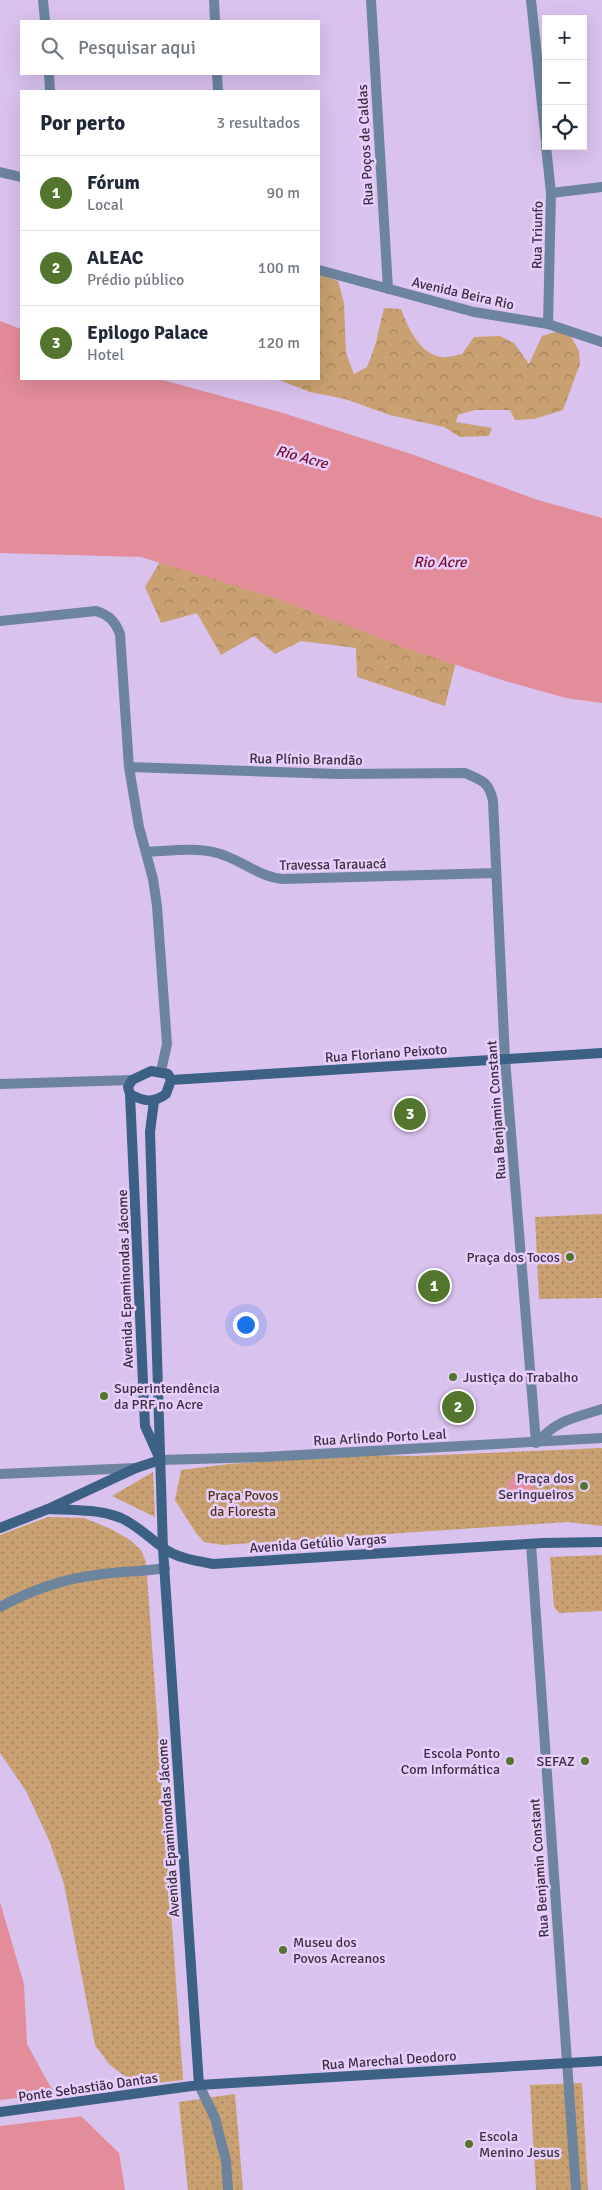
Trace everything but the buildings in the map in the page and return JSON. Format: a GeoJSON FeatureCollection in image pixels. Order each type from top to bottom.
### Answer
{"type":"FeatureCollection","features":[{"type":"Feature","properties":{"kind":"main road","name":"Rua Floriano Peixoto"},"geometry":{"type":"LineString","coordinates":[[171,1080],[602,1053]]}},
{"type":"Feature","properties":{"kind":"main road"},"geometry":{"type":"LineString","coordinates":[[151,1071],[160,1072],[168,1074],[171,1080],[166,1094],[154,1101],[140,1100],[130,1094],[128,1087],[132,1080],[151,1071]]}},
{"type":"Feature","properties":{"kind":"main road","name":"Avenida Epaminondas Jácome"},"geometry":{"type":"LineString","coordinates":[[130,1094],[145,1426],[160,1460]]}},
{"type":"Feature","properties":{"kind":"main road","name":"Avenida Epaminondas Jácome"},"geometry":{"type":"LineString","coordinates":[[154,1101],[150,1132],[163,1549],[199,2085]]}},
{"type":"Feature","properties":{"kind":"main road","name":"Avenida Getúlio Vargas"},"geometry":{"type":"LineString","coordinates":[[0,1528],[48,1509],[136,1468],[160,1460]]}},
{"type":"Feature","properties":{"kind":"main road","name":"Avenida Getúlio Vargas"},"geometry":{"type":"LineString","coordinates":[[48,1509],[82,1510],[119,1518],[134,1525],[163,1549],[188,1559],[213,1564],[531,1544],[602,1542]]}},
{"type":"Feature","properties":{"kind":"main road","name":"Rua Marechal Deodoro"},"geometry":{"type":"LineString","coordinates":[[179,2088],[199,2085],[602,2061]]}},
{"type":"Feature","properties":{"kind":"main road","name":"Ponte Sebastião Dantas"},"geometry":{"type":"LineString","coordinates":[[0,2112],[179,2088]]}},
{"type":"Feature","properties":{"kind":"street"},"geometry":{"type":"LineString","coordinates":[[43,0],[45,20]]}},
{"type":"Feature","properties":{"kind":"street"},"geometry":{"type":"LineString","coordinates":[[214,0],[215,20]]}},
{"type":"Feature","properties":{"kind":"street","name":"Rua Poços de Caldas"},"geometry":{"type":"LineString","coordinates":[[371,0],[388,289]]}},
{"type":"Feature","properties":{"kind":"street"},"geometry":{"type":"LineString","coordinates":[[530,0],[542,106]]}},
{"type":"Feature","properties":{"kind":"street"},"geometry":{"type":"LineString","coordinates":[[48,75],[50,90]]}},
{"type":"Feature","properties":{"kind":"street"},"geometry":{"type":"LineString","coordinates":[[218,75],[218,90]]}},
{"type":"Feature","properties":{"kind":"street","name":"Rua Triunfo"},"geometry":{"type":"LineString","coordinates":[[546,150],[551,193],[548,324]]}},
{"type":"Feature","properties":{"kind":"street"},"geometry":{"type":"LineString","coordinates":[[0,172],[20,177]]}},
{"type":"Feature","properties":{"kind":"street"},"geometry":{"type":"LineString","coordinates":[[551,193],[602,187]]}},
{"type":"Feature","properties":{"kind":"street","name":"Avenida Beira Rio"},"geometry":{"type":"LineString","coordinates":[[320,270],[474,312],[548,324],[602,342]]}},
{"type":"Feature","properties":{"kind":"street"},"geometry":{"type":"LineString","coordinates":[[0,621],[96,612],[112,619],[120,634],[129,767],[139,827],[157,906],[167,1044],[160,1072]]}},
{"type":"Feature","properties":{"kind":"street","name":"Rua Plínio Brandão"},"geometry":{"type":"LineString","coordinates":[[129,767],[338,774],[466,773],[481,780]]}},
{"type":"Feature","properties":{"kind":"street","name":"Rua Benjamin Constant"},"geometry":{"type":"LineString","coordinates":[[481,780],[491,788],[493,801],[505,1059],[536,1443]]}},
{"type":"Feature","properties":{"kind":"street","name":"Travessa Tarauacá"},"geometry":{"type":"LineString","coordinates":[[146,852],[211,852],[226,856],[266,877],[283,879],[496,873]]}},
{"type":"Feature","properties":{"kind":"street"},"geometry":{"type":"LineString","coordinates":[[0,1084],[132,1080]]}},
{"type":"Feature","properties":{"kind":"street"},"geometry":{"type":"LineString","coordinates":[[536,1443],[559,1423],[602,1410]]}},
{"type":"Feature","properties":{"kind":"street","name":"Rua Arlindo Porto Leal"},"geometry":{"type":"LineString","coordinates":[[160,1460],[536,1443],[602,1438]]}},
{"type":"Feature","properties":{"kind":"street"},"geometry":{"type":"LineString","coordinates":[[0,1474],[136,1468]]}},
{"type":"Feature","properties":{"kind":"street","name":"Rua Benjamin Constant"},"geometry":{"type":"LineString","coordinates":[[531,1544],[576,2190]]}},
{"type":"Feature","properties":{"kind":"street"},"geometry":{"type":"LineString","coordinates":[[0,1607],[20,1596],[56,1583],[95,1575],[165,1568]]}},
{"type":"Feature","properties":{"kind":"street","name":"Avenida Epaminondas Jácome"},"geometry":{"type":"LineString","coordinates":[[199,2085],[215,2118],[226,2161],[228,2190]]}},
{"type":"Feature","properties":{"kind":"green space"},"geometry":{"type":"Polygon","coordinates":[[[320,274],[338,281],[344,303],[346,353],[354,374],[367,367],[375,346],[384,308],[401,309],[407,324],[421,345],[434,355],[442,357],[462,354],[474,337],[500,336],[514,343],[529,364],[542,336],[555,332],[569,333],[579,351],[580,364],[563,410],[534,419],[515,420],[510,410],[475,410],[458,415],[456,422],[492,428],[489,436],[460,437],[444,427],[390,415],[345,399],[310,392],[279,380],[320,380],[320,274]]]}},
{"type":"Feature","properties":{"kind":"green space"},"geometry":{"type":"Polygon","coordinates":[[[171,543],[459,650],[445,706],[357,677],[356,648],[301,641],[275,654],[254,636],[221,655],[197,613],[161,623],[145,587],[171,543]]]}},
{"type":"Feature","properties":{"kind":"green space","name":"Praça dos Tocos"},"geometry":{"type":"Polygon","coordinates":[[[602,1214],[602,1298],[539,1299],[535,1217],[602,1214]]]}},
{"type":"Feature","properties":{"kind":"green space","name":"Praça Povos da Floresta"},"geometry":{"type":"Polygon","coordinates":[[[602,1448],[602,1526],[567,1522],[223,1545],[204,1542],[175,1500],[181,1470],[229,1464],[367,1455],[413,1456],[602,1448]]]}},
{"type":"Feature","properties":{"kind":"green space"},"geometry":{"type":"Polygon","coordinates":[[[153,1472],[155,1517],[112,1496],[153,1472]]]}},
{"type":"Feature","properties":{"kind":"green space"},"geometry":{"type":"Polygon","coordinates":[[[48,1517],[84,1518],[111,1529],[130,1540],[141,1550],[146,1562],[183,2080],[146,2084],[123,2075],[109,2064],[95,2045],[64,1884],[49,1840],[26,1791],[0,1753],[0,1535],[48,1517]]]}},
{"type":"Feature","properties":{"kind":"green space"},"geometry":{"type":"Polygon","coordinates":[[[602,1555],[602,1611],[559,1613],[554,1607],[550,1557],[602,1555]]]}},
{"type":"Feature","properties":{"kind":"green space"},"geometry":{"type":"Polygon","coordinates":[[[582,2083],[588,2190],[536,2190],[530,2085],[582,2083]]]}},
{"type":"Feature","properties":{"kind":"green space"},"geometry":{"type":"Polygon","coordinates":[[[235,2094],[243,2190],[188,2190],[179,2102],[235,2094]]]}},
{"type":"Feature","properties":{"kind":"water","name":"Rio Acre"},"geometry":{"type":"Polygon","coordinates":[[[0,321],[20,329],[20,380],[163,380],[283,413],[411,454],[538,500],[602,518],[602,703],[566,698],[502,680],[408,649],[278,599],[141,557],[0,553],[0,321]]]}},
{"type":"Feature","properties":{"kind":"water"},"geometry":{"type":"Polygon","coordinates":[[[520,1474],[529,1478],[533,1487],[529,1496],[520,1500],[511,1496],[507,1487],[511,1478],[520,1474]]]}},
{"type":"Feature","properties":{"kind":"water"},"geometry":{"type":"Polygon","coordinates":[[[0,1902],[24,1984],[27,2044],[50,2086],[119,2153],[125,2190],[0,2190],[0,1902]]]}},
{"type":"Feature","properties":{"kind":"pier"},"geometry":{"type":"Polygon","coordinates":[[[60,2093],[84,2116],[0,2126],[0,2100],[60,2093]]]}},
{"type":"Feature","properties":{"kind":"place","name":"Epilogo Palace"},"geometry":{"type":"Point","coordinates":[410,1114]}},
{"type":"Feature","properties":{"kind":"place","name":"Praça dos Tocos"},"geometry":{"type":"Point","coordinates":[570,1257]}},
{"type":"Feature","properties":{"kind":"place","name":"Fórum"},"geometry":{"type":"Point","coordinates":[434,1286]}},
{"type":"Feature","properties":{"kind":"place","name":"Justiça do Trabalho"},"geometry":{"type":"Point","coordinates":[453,1377]}},
{"type":"Feature","properties":{"kind":"place","name":"Superintendência da PRF no Acre"},"geometry":{"type":"Point","coordinates":[104,1396]}},
{"type":"Feature","properties":{"kind":"place","name":"ALEAC"},"geometry":{"type":"Point","coordinates":[458,1407]}},
{"type":"Feature","properties":{"kind":"place","name":"Praça dos Seringueiros"},"geometry":{"type":"Point","coordinates":[584,1486]}},
{"type":"Feature","properties":{"kind":"place","name":"Escola Ponto Com Informática"},"geometry":{"type":"Point","coordinates":[510,1761]}},
{"type":"Feature","properties":{"kind":"place","name":"SEFAZ"},"geometry":{"type":"Point","coordinates":[585,1761]}},
{"type":"Feature","properties":{"kind":"place","name":"Museu dos Povos Acreanos"},"geometry":{"type":"Point","coordinates":[283,1950]}},
{"type":"Feature","properties":{"kind":"place","name":"Escola Menino Jesus"},"geometry":{"type":"Point","coordinates":[469,2144]}},
{"type":"Feature","properties":{"kind":"water label","name":"Río Acre"},"geometry":{"type":"Point","coordinates":[302,457]}}]}
